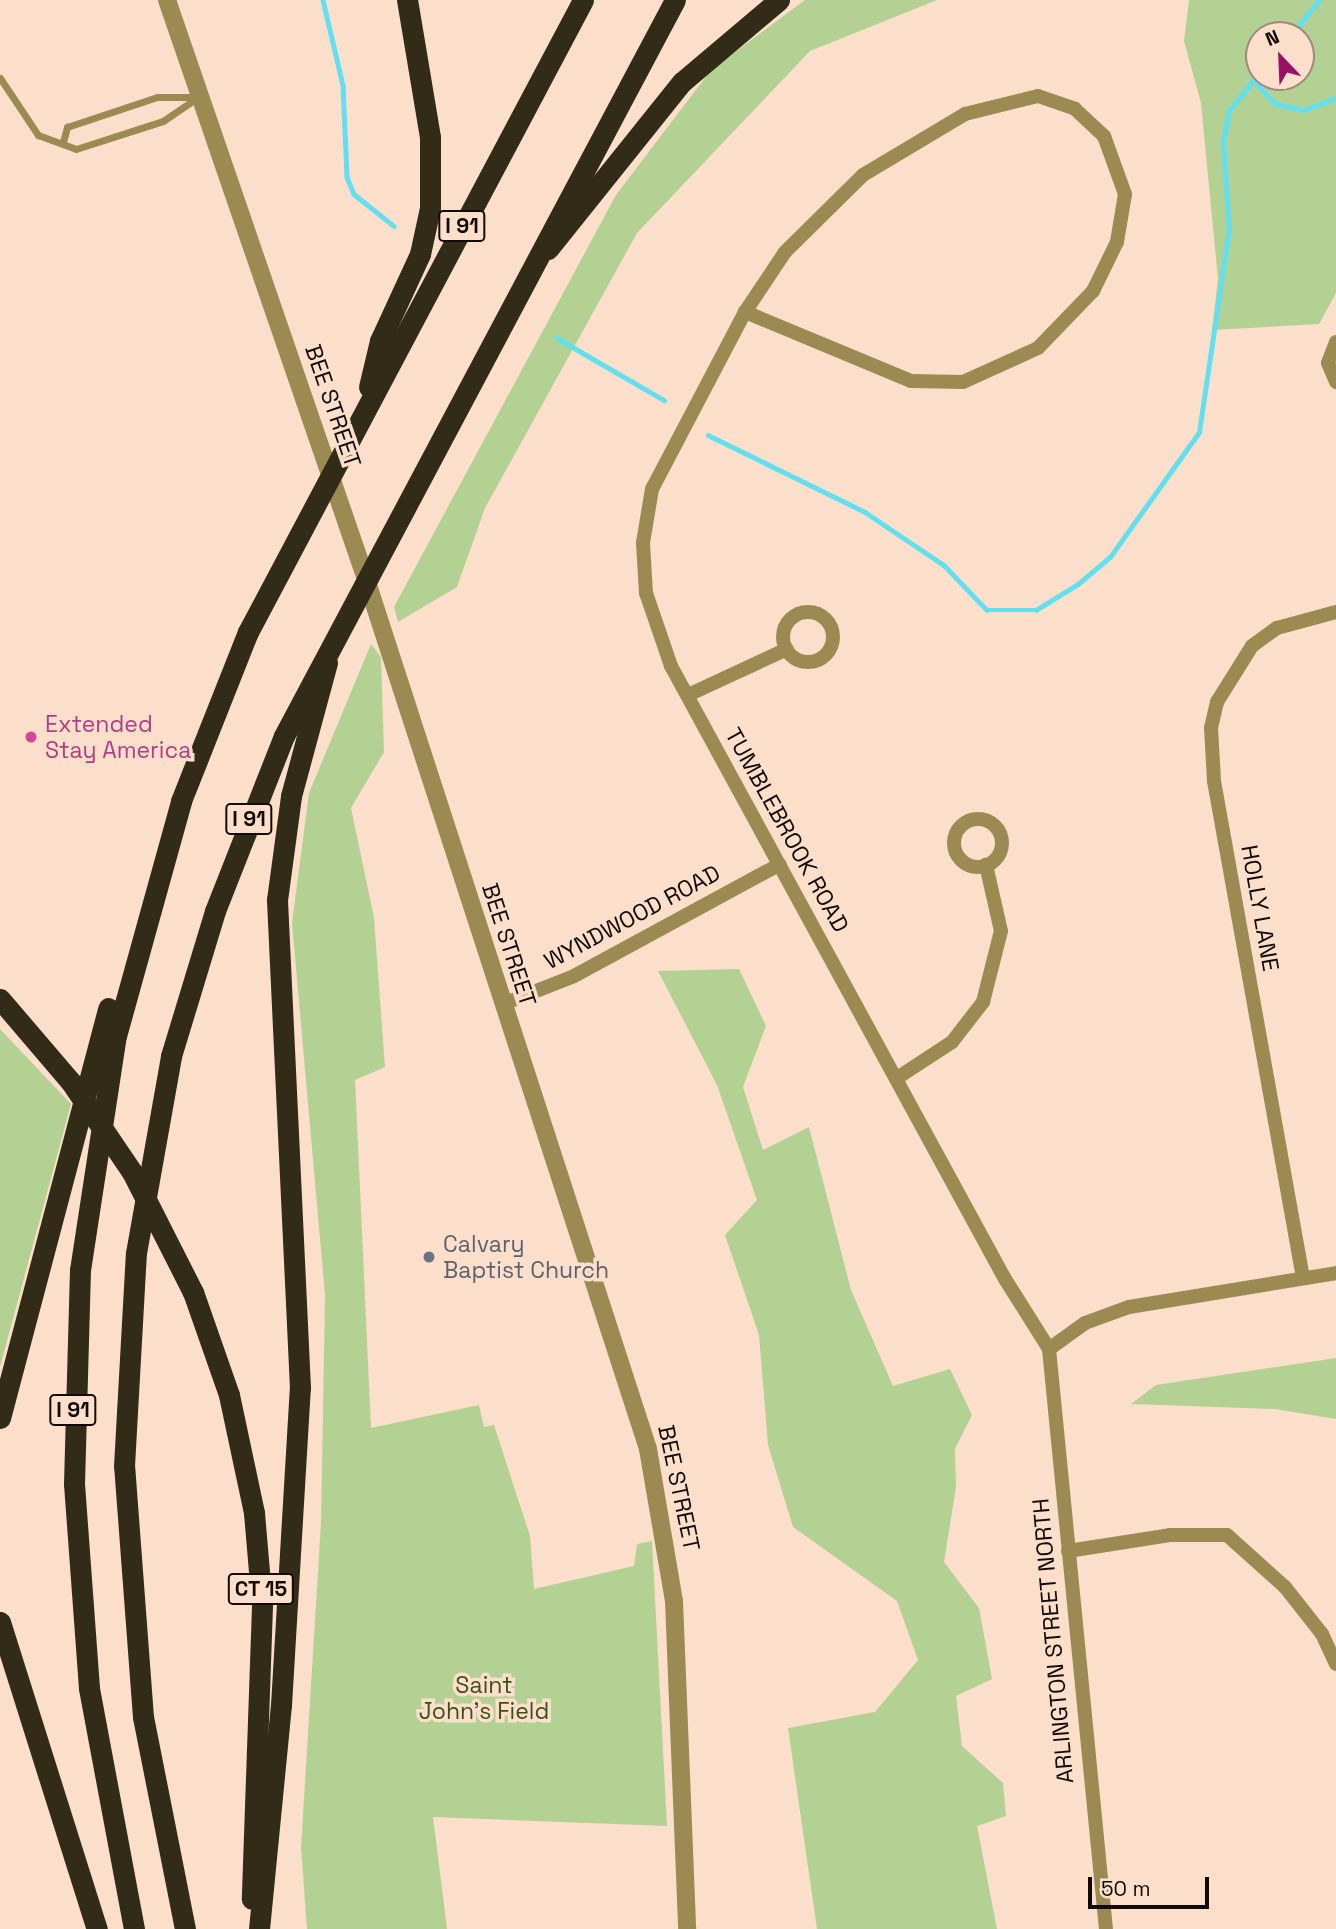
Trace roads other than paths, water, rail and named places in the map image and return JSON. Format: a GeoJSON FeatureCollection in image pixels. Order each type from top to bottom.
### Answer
{"type":"FeatureCollection","features":[{"type":"Feature","properties":{"kind":"highway"},"geometry":{"type":"LineString","coordinates":[[368,402],[376,350],[415,269],[430,208],[430,138],[407,0]]}},
{"type":"Feature","properties":{"kind":"highway","name":"I 91"},"geometry":{"type":"LineString","coordinates":[[134,1929],[89,1688],[76,1547],[73,1406],[94,1156],[153,893],[211,718],[317,496],[583,0]]}},
{"type":"Feature","properties":{"kind":"highway","name":"I 91"},"geometry":{"type":"LineString","coordinates":[[185,1929],[143,1717],[130,1597],[124,1428],[136,1253],[159,1110],[196,968],[262,784],[330,644],[675,0]]}},
{"type":"Feature","properties":{"kind":"highway"},"geometry":{"type":"LineString","coordinates":[[538,257],[571,227],[682,82],[779,0]]}},
{"type":"Feature","properties":{"kind":"highway"},"geometry":{"type":"LineString","coordinates":[[260,1929],[281,1705],[300,1388],[277,900],[294,784],[330,644]]}},
{"type":"Feature","properties":{"kind":"highway"},"geometry":{"type":"LineString","coordinates":[[0,1418],[122,953],[153,893]]}},
{"type":"Feature","properties":{"kind":"highway","name":"CT 15"},"geometry":{"type":"LineString","coordinates":[[0,999],[52,1059],[118,1150],[178,1260],[229,1395],[258,1549],[263,1672],[250,1929]]}},
{"type":"Feature","properties":{"kind":"highway"},"geometry":{"type":"LineString","coordinates":[[0,1622],[97,1929]]}},
{"type":"Feature","properties":{"kind":"street","name":"BEE STREET"},"geometry":{"type":"LineString","coordinates":[[167,0],[198,97],[364,573],[638,1416],[662,1507],[675,1614],[687,1929]]}},
{"type":"Feature","properties":{"kind":"street","name":"TUMBLEBROOK ROAD"},"geometry":{"type":"LineString","coordinates":[[745,312],[911,381],[937,384],[989,375],[1045,342],[1094,291],[1124,216],[1115,153],[1090,121],[1056,100],[1021,97],[965,114],[894,152],[834,199],[785,252],[745,312],[660,467],[646,518],[646,593],[659,641],[897,1078],[1049,1349]]}},
{"type":"Feature","properties":{"kind":"street"},"geometry":{"type":"LineString","coordinates":[[1336,342],[1328,363],[1336,382]]}},
{"type":"Feature","properties":{"kind":"street","name":"HOLLY LANE"},"geometry":{"type":"LineString","coordinates":[[1303,1278],[1214,781],[1211,728],[1217,702],[1252,646],[1277,628],[1336,612]]}},
{"type":"Feature","properties":{"kind":"street"},"geometry":{"type":"LineString","coordinates":[[688,695],[786,649]]}},
{"type":"Feature","properties":{"kind":"street","name":"WYNDWOOD ROAD"},"geometry":{"type":"LineString","coordinates":[[503,1004],[573,976],[780,864]]}},
{"type":"Feature","properties":{"kind":"street"},"geometry":{"type":"LineString","coordinates":[[897,1078],[952,1042],[983,1002],[1001,931],[986,865]]}},
{"type":"Feature","properties":{"kind":"street"},"geometry":{"type":"LineString","coordinates":[[1049,1349],[1085,1323],[1129,1307],[1336,1273]]}},
{"type":"Feature","properties":{"kind":"street","name":"ARLINGTON STREET NORTH"},"geometry":{"type":"LineString","coordinates":[[1049,1349],[1106,1929]]}},
{"type":"Feature","properties":{"kind":"street"},"geometry":{"type":"LineString","coordinates":[[1068,1551],[1170,1535],[1227,1535],[1284,1587],[1322,1634],[1336,1664]]}},
{"type":"Feature","properties":{"kind":"lane"},"geometry":{"type":"LineString","coordinates":[[0,78],[38,135],[76,149],[163,121],[198,97]]}},
{"type":"Feature","properties":{"kind":"lane"},"geometry":{"type":"LineString","coordinates":[[63,142],[67,127],[158,97],[198,97]]}},
{"type":"Feature","properties":{"kind":"waterway"},"geometry":{"type":"LineString","coordinates":[[323,0],[343,85],[347,177],[354,194],[394,226]]}},
{"type":"Feature","properties":{"kind":"waterway"},"geometry":{"type":"LineString","coordinates":[[1302,21],[1319,0]]}},
{"type":"Feature","properties":{"kind":"waterway"},"geometry":{"type":"LineString","coordinates":[[708,435],[865,512],[944,565],[987,610],[1036,610],[1078,584],[1110,557],[1199,432],[1229,230],[1223,141],[1229,111],[1245,91]]}},
{"type":"Feature","properties":{"kind":"waterway"},"geometry":{"type":"LineString","coordinates":[[1264,91],[1276,104],[1304,110],[1336,98]]}},
{"type":"Feature","properties":{"kind":"waterway"},"geometry":{"type":"LineString","coordinates":[[557,338],[664,400]]}},
{"type":"Feature","properties":{"kind":"place","name":"Extended Stay America"},"geometry":{"type":"Point","coordinates":[31,737]}},
{"type":"Feature","properties":{"kind":"place","name":"Calvary Baptist Church"},"geometry":{"type":"Point","coordinates":[429,1257]}},
{"type":"Feature","properties":{"kind":"park label","name":"Saint John's Field"},"geometry":{"type":"Point","coordinates":[484,1698]}}]}
